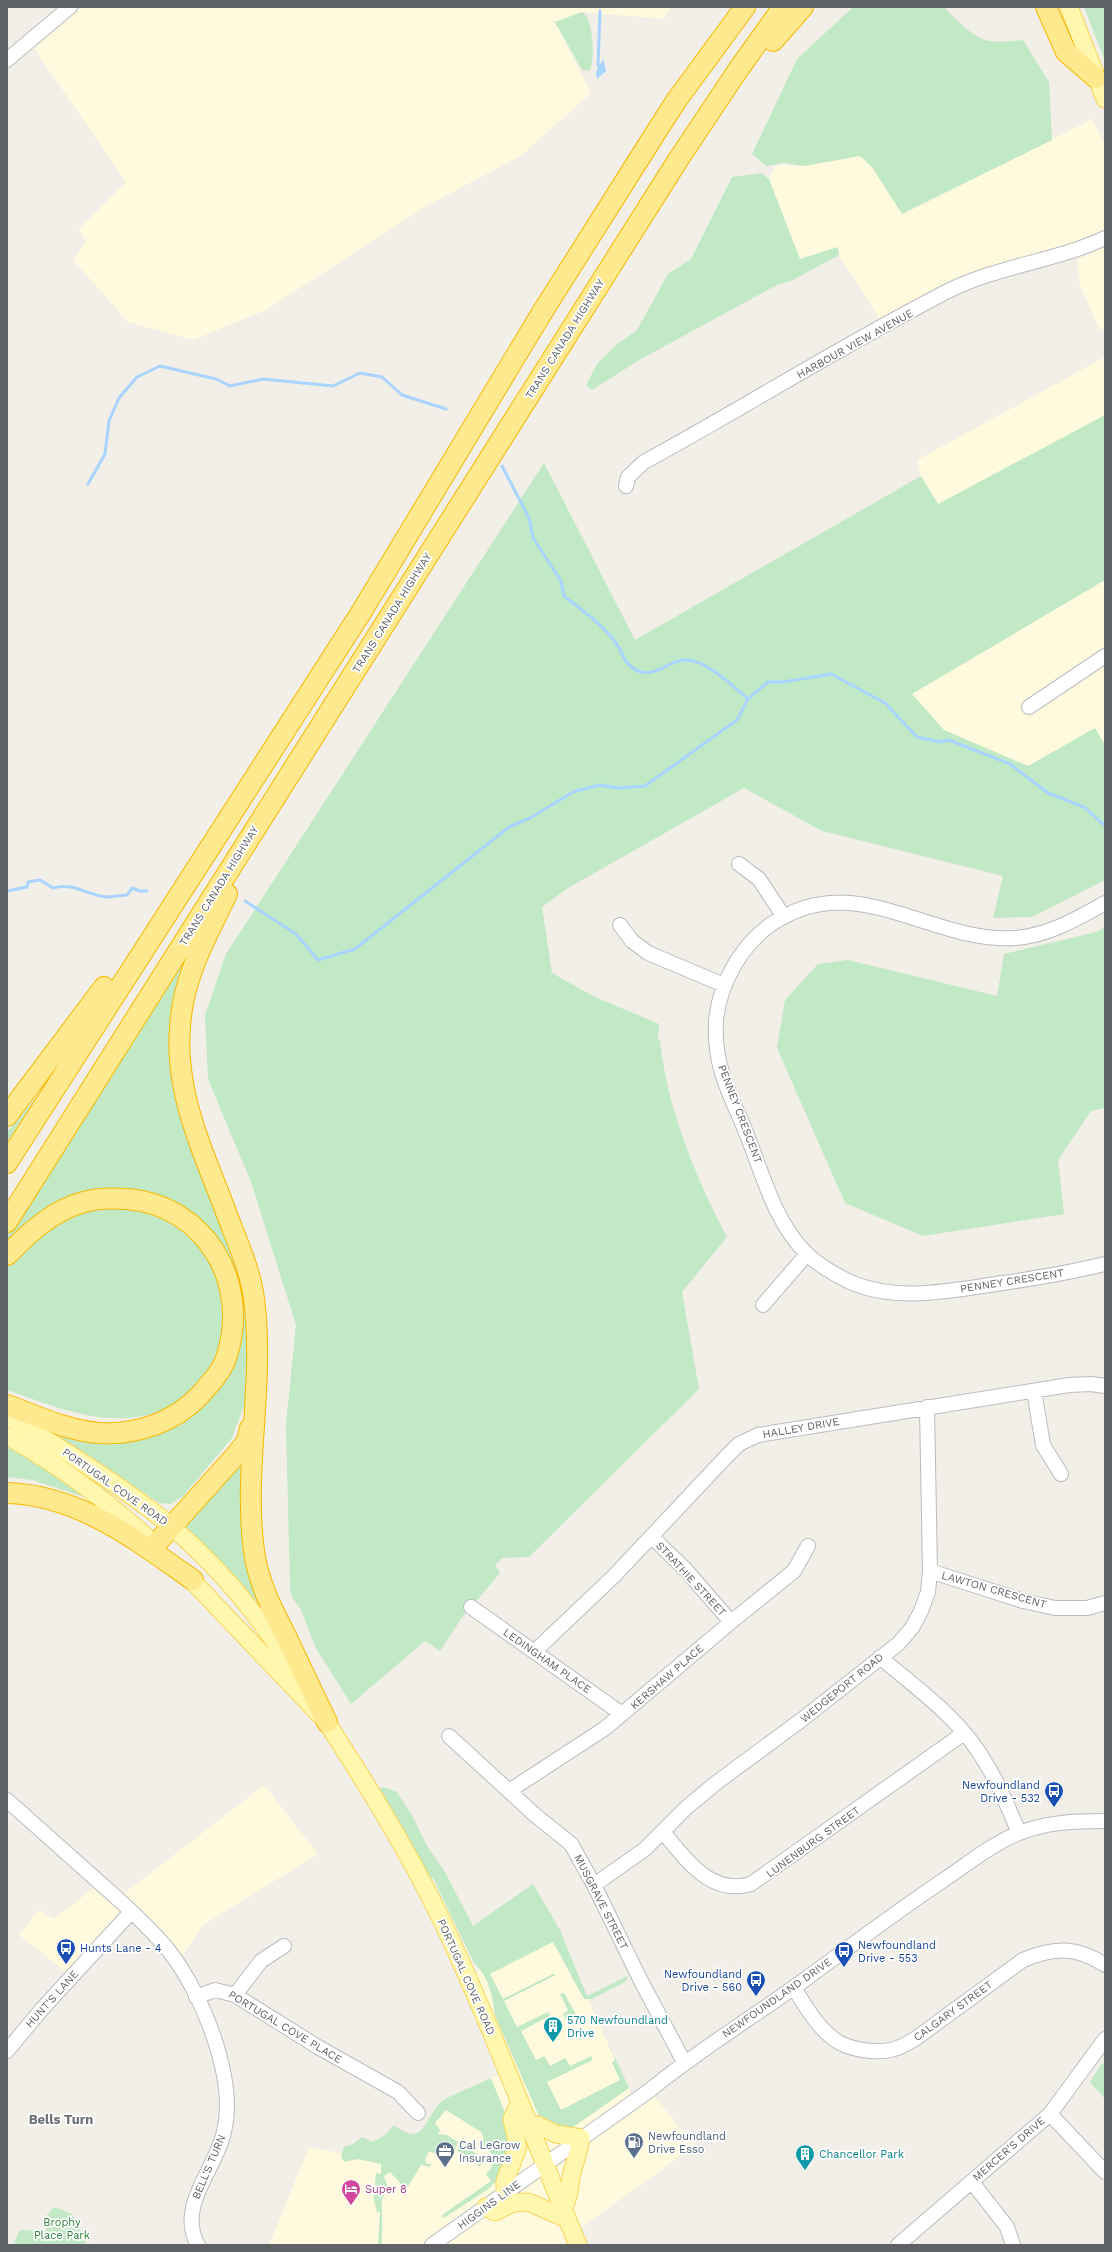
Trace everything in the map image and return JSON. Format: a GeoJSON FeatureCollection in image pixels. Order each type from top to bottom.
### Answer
{"type":"FeatureCollection","features":[{"type":"Feature","properties":{"kind":"highway"},"geometry":{"type":"LineString","coordinates":[[676,101],[678,88],[729,7]]}},
{"type":"Feature","properties":{"kind":"highway"},"geometry":{"type":"LineString","coordinates":[[7,1164],[362,611],[543,311],[676,101],[745,7]]}},
{"type":"Feature","properties":{"kind":"highway","name":"TRANS CANADA HIGHWAY"},"geometry":{"type":"LineString","coordinates":[[7,1222],[678,160],[738,70],[783,7]]}},
{"type":"Feature","properties":{"kind":"highway"},"geometry":{"type":"LineString","coordinates":[[678,160],[743,74],[803,7]]}},
{"type":"Feature","properties":{"kind":"highway"},"geometry":{"type":"LineString","coordinates":[[1046,7],[1066,52],[1096,78]]}},
{"type":"Feature","properties":{"kind":"highway"},"geometry":{"type":"LineString","coordinates":[[290,774],[200,949],[183,1001],[178,1038],[181,1078],[190,1117],[242,1256],[254,1296],[259,1336],[250,1505],[254,1552],[263,1590],[327,1722]]}},
{"type":"Feature","properties":{"kind":"highway"},"geometry":{"type":"LineString","coordinates":[[7,1116],[76,1026],[143,933],[164,920]]}},
{"type":"Feature","properties":{"kind":"highway"},"geometry":{"type":"LineString","coordinates":[[7,1255],[32,1231],[55,1214],[84,1202],[112,1198],[142,1201],[176,1214],[192,1225],[209,1242],[223,1264],[232,1294],[233,1327],[227,1356],[212,1382],[190,1406],[160,1424],[129,1432],[100,1433],[71,1428],[7,1405]]}},
{"type":"Feature","properties":{"kind":"highway"},"geometry":{"type":"LineString","coordinates":[[155,1545],[219,1476],[247,1441],[256,1400]]}},
{"type":"Feature","properties":{"kind":"highway"},"geometry":{"type":"LineString","coordinates":[[7,1493],[55,1499],[84,1511],[126,1533],[193,1580]]}},
{"type":"Feature","properties":{"kind":"main road"},"geometry":{"type":"LineString","coordinates":[[1069,7],[1105,99]]}},
{"type":"Feature","properties":{"kind":"main road","name":"PORTUGAL COVE ROAD"},"geometry":{"type":"LineString","coordinates":[[7,1416],[101,1474],[172,1527],[242,1597],[272,1635],[405,1850],[442,1921],[578,2245]]}},
{"type":"Feature","properties":{"kind":"main road","name":"PORTUGAL COVE ROAD"},"geometry":{"type":"LineString","coordinates":[[7,1436],[55,1465],[82,1484],[155,1545],[193,1580],[327,1722]]}},
{"type":"Feature","properties":{"kind":"main road"},"geometry":{"type":"LineString","coordinates":[[505,2193],[505,2181],[518,2147],[512,2119],[519,2102]]}},
{"type":"Feature","properties":{"kind":"main road"},"geometry":{"type":"LineString","coordinates":[[486,2207],[495,2212],[513,2202],[528,2202],[565,2214],[570,2196],[571,2179],[579,2153],[581,2138],[556,2134],[538,2125],[528,2124]]}},
{"type":"Feature","properties":{"kind":"street"},"geometry":{"type":"LineString","coordinates":[[7,60],[70,7]]}},
{"type":"Feature","properties":{"kind":"street","name":"HARBOUR VIEW AVENUE"},"geometry":{"type":"LineString","coordinates":[[626,486],[628,477],[644,462],[952,290],[1037,260],[1086,247],[1105,238]]}},
{"type":"Feature","properties":{"kind":"street"},"geometry":{"type":"LineString","coordinates":[[1029,707],[1105,656]]}},
{"type":"Feature","properties":{"kind":"street"},"geometry":{"type":"LineString","coordinates":[[739,864],[759,879],[784,917]]}},
{"type":"Feature","properties":{"kind":"street","name":"PENNEY CRESCENT"},"geometry":{"type":"LineString","coordinates":[[1105,903],[1060,927],[1037,934],[1013,938],[978,935],[890,909],[856,902],[819,905],[784,917],[769,926],[749,945],[724,984],[716,1022],[717,1047],[722,1074],[775,1206],[783,1222],[807,1254],[851,1282],[876,1290],[923,1294],[969,1288],[1105,1264]]}},
{"type":"Feature","properties":{"kind":"street"},"geometry":{"type":"LineString","coordinates":[[620,924],[632,941],[648,953],[724,984]]}},
{"type":"Feature","properties":{"kind":"street"},"geometry":{"type":"LineString","coordinates":[[763,1305],[807,1254]]}},
{"type":"Feature","properties":{"kind":"street","name":"HALLEY DRIVE"},"geometry":{"type":"LineString","coordinates":[[535,1651],[614,1576],[739,1444],[758,1435],[1034,1391],[1091,1384],[1105,1386]]}},
{"type":"Feature","properties":{"kind":"street"},"geometry":{"type":"LineString","coordinates":[[1034,1391],[1043,1445],[1061,1474]]}},
{"type":"Feature","properties":{"kind":"street","name":"WEDGEPORT ROAD"},"geometry":{"type":"LineString","coordinates":[[594,1885],[639,1854],[687,1807],[716,1782],[800,1721],[898,1644],[912,1628],[928,1592],[930,1571],[927,1407]]}},
{"type":"Feature","properties":{"kind":"street","name":"STRATHIE STREET"},"geometry":{"type":"LineString","coordinates":[[652,1537],[685,1569],[731,1622]]}},
{"type":"Feature","properties":{"kind":"street","name":"KERSHAW PLACE"},"geometry":{"type":"LineString","coordinates":[[510,1791],[604,1729],[731,1622],[794,1572],[808,1546]]}},
{"type":"Feature","properties":{"kind":"street","name":"LAWTON CRESCENT"},"geometry":{"type":"LineString","coordinates":[[930,1571],[1023,1601],[1055,1608],[1087,1608],[1105,1603]]}},
{"type":"Feature","properties":{"kind":"street","name":"LEDINGHAM PLACE"},"geometry":{"type":"LineString","coordinates":[[471,1607],[622,1714]]}},
{"type":"Feature","properties":{"kind":"street"},"geometry":{"type":"LineString","coordinates":[[880,1657],[931,1699],[964,1733],[985,1761],[1019,1833]]}},
{"type":"Feature","properties":{"kind":"street","name":"LUNENBURG STREET"},"geometry":{"type":"LineString","coordinates":[[663,1832],[708,1879],[723,1886],[731,1887],[751,1884],[964,1733]]}},
{"type":"Feature","properties":{"kind":"street","name":"MUSGRAVE STREET"},"geometry":{"type":"LineString","coordinates":[[449,1736],[571,1844],[594,1885],[641,1981],[684,2062]]}},
{"type":"Feature","properties":{"kind":"street"},"geometry":{"type":"LineString","coordinates":[[7,1800],[132,1912],[170,1952],[183,1972],[196,1997]]}},
{"type":"Feature","properties":{"kind":"street","name":"NEWFOUNDLAND DRIVE"},"geometry":{"type":"LineString","coordinates":[[545,2164],[650,2090],[684,2062],[794,1988],[908,1904],[990,1848],[1019,1833],[1057,1823],[1105,1821]]}},
{"type":"Feature","properties":{"kind":"street","name":"HUNT'S LANE"},"geometry":{"type":"LineString","coordinates":[[7,2051],[42,2009],[132,1912]]}},
{"type":"Feature","properties":{"kind":"street"},"geometry":{"type":"LineString","coordinates":[[236,1994],[261,1961],[284,1946]]}},
{"type":"Feature","properties":{"kind":"street","name":"CALGARY STREET"},"geometry":{"type":"LineString","coordinates":[[794,1988],[813,2018],[827,2033],[840,2043],[853,2048],[871,2051],[891,2050],[913,2040],[1023,1960],[1041,1952],[1061,1949],[1083,1953],[1105,1965]]}},
{"type":"Feature","properties":{"kind":"street","name":"PORTUGAL COVE PLACE"},"geometry":{"type":"LineString","coordinates":[[196,1997],[215,1990],[236,1994],[318,2047],[398,2092],[418,2113]]}},
{"type":"Feature","properties":{"kind":"street","name":"BELL'S TURN"},"geometry":{"type":"LineString","coordinates":[[196,1997],[218,2049],[225,2078],[226,2105],[225,2130],[221,2144],[191,2212],[191,2231],[198,2245]]}},
{"type":"Feature","properties":{"kind":"street","name":"MERCER'S DRIVE"},"geometry":{"type":"LineString","coordinates":[[898,2245],[1050,2114],[1105,2039]]}},
{"type":"Feature","properties":{"kind":"street"},"geometry":{"type":"LineString","coordinates":[[1050,2114],[1105,2172]]}},
{"type":"Feature","properties":{"kind":"street","name":"HIGGINS LINE"},"geometry":{"type":"LineString","coordinates":[[432,2245],[545,2164]]}},
{"type":"Feature","properties":{"kind":"street"},"geometry":{"type":"LineString","coordinates":[[972,2182],[1008,2227],[1013,2245]]}},
{"type":"Feature","properties":{"kind":"shaded area"},"geometry":{"type":"Polygon","coordinates":[[[83,7],[671,7],[664,19],[582,12],[555,22],[591,93],[522,155],[425,207],[266,310],[193,340],[128,322],[73,260],[86,242],[79,229],[126,182],[31,44],[83,7]]]}},
{"type":"Feature","properties":{"kind":"shaded area"},"geometry":{"type":"Polygon","coordinates":[[[1092,119],[1105,144],[1105,232],[881,321],[839,255],[838,247],[800,259],[769,179],[776,165],[804,166],[860,156],[872,167],[902,214],[1092,119]]]}},
{"type":"Feature","properties":{"kind":"shaded area"},"geometry":{"type":"Polygon","coordinates":[[[1105,246],[1105,328],[1100,331],[1080,285],[1077,260],[1105,246]]]}},
{"type":"Feature","properties":{"kind":"shaded area"},"geometry":{"type":"Polygon","coordinates":[[[1105,357],[1105,745],[1095,729],[1028,766],[944,730],[912,694],[938,504],[921,476],[917,460],[1105,357]]]}},
{"type":"Feature","properties":{"kind":"shaded area"},"geometry":{"type":"Polygon","coordinates":[[[264,1785],[318,1854],[203,1925],[177,1963],[132,1912],[72,1977],[19,1935],[39,1910],[54,1919],[100,1883],[117,1899],[264,1785]]]}},
{"type":"Feature","properties":{"kind":"shaded area"},"geometry":{"type":"Polygon","coordinates":[[[560,1930],[587,1997],[634,2101],[650,2090],[693,2145],[655,2175],[573,2233],[578,2245],[269,2245],[309,2147],[405,2165],[440,2103],[506,2071],[467,1977],[560,1930]]]}},
{"type":"Feature","properties":{"kind":"green space"},"geometry":{"type":"Polygon","coordinates":[[[853,7],[944,7],[974,35],[980,38],[999,42],[1023,40],[1049,82],[1052,140],[902,214],[872,167],[860,156],[804,166],[784,163],[766,166],[752,154],[797,59],[853,7]]]}},
{"type":"Feature","properties":{"kind":"green space"},"geometry":{"type":"Polygon","coordinates":[[[1084,7],[1105,7],[1105,61],[1084,7]]]}},
{"type":"Feature","properties":{"kind":"green space"},"geometry":{"type":"Polygon","coordinates":[[[582,12],[586,16],[591,31],[593,58],[590,71],[582,70],[555,22],[582,12]]]}},
{"type":"Feature","properties":{"kind":"green space"},"geometry":{"type":"Polygon","coordinates":[[[761,173],[769,179],[800,259],[838,247],[839,255],[793,280],[775,286],[641,359],[592,390],[586,385],[597,364],[616,345],[637,330],[668,274],[691,259],[732,177],[761,173]]]}},
{"type":"Feature","properties":{"kind":"green space"},"geometry":{"type":"Polygon","coordinates":[[[1105,415],[1105,580],[912,694],[944,730],[1028,766],[1095,728],[1105,745],[1105,880],[1032,917],[993,918],[1003,876],[822,831],[744,788],[568,888],[542,907],[552,973],[593,996],[659,1024],[658,1040],[660,1040],[669,1092],[676,1117],[684,1142],[704,1191],[727,1237],[682,1292],[699,1389],[529,1557],[502,1558],[495,1565],[500,1573],[461,1619],[440,1651],[425,1641],[351,1704],[316,1648],[300,1608],[292,1597],[290,1588],[286,1425],[296,1325],[251,1182],[208,1079],[205,1015],[226,954],[544,463],[635,640],[921,476],[938,504],[1105,415]]]}},
{"type":"Feature","properties":{"kind":"green space"},"geometry":{"type":"Polygon","coordinates":[[[1105,927],[1105,1108],[1091,1111],[1058,1160],[1064,1214],[923,1236],[845,1203],[777,1048],[785,1000],[818,964],[848,960],[997,996],[1004,954],[1096,932],[1105,927]]]}},
{"type":"Feature","properties":{"kind":"green space"},"geometry":{"type":"Polygon","coordinates":[[[193,948],[172,1010],[169,1035],[171,1073],[179,1111],[242,1273],[250,1334],[245,1403],[232,1438],[182,1497],[170,1504],[159,1503],[96,1460],[23,1414],[124,1442],[151,1437],[181,1425],[211,1399],[229,1376],[236,1350],[239,1322],[198,1219],[175,1202],[150,1192],[125,1188],[100,1188],[72,1194],[41,1211],[7,1242],[7,1234],[193,948]]]}},
{"type":"Feature","properties":{"kind":"green space"},"geometry":{"type":"Polygon","coordinates":[[[37,1096],[7,1142],[7,1132],[37,1096]]]}},
{"type":"Feature","properties":{"kind":"green space"},"geometry":{"type":"Polygon","coordinates":[[[131,1203],[166,1220],[186,1233],[204,1251],[213,1265],[226,1309],[220,1343],[213,1360],[204,1375],[179,1401],[164,1410],[129,1418],[111,1418],[76,1413],[7,1390],[7,1260],[66,1214],[131,1203]]]}},
{"type":"Feature","properties":{"kind":"green space"},"geometry":{"type":"Polygon","coordinates":[[[7,1445],[41,1464],[84,1497],[32,1480],[7,1477],[7,1445]]]}},
{"type":"Feature","properties":{"kind":"green space"},"geometry":{"type":"Polygon","coordinates":[[[249,1446],[245,1497],[280,1638],[182,1531],[183,1519],[249,1446]]]}},
{"type":"Feature","properties":{"kind":"green space"},"geometry":{"type":"Polygon","coordinates":[[[384,1787],[397,1792],[413,1817],[427,1846],[445,1872],[473,1926],[533,1884],[560,1930],[587,1996],[627,1976],[628,1977],[625,1982],[592,1999],[584,1999],[553,1942],[490,1974],[503,1999],[553,1974],[556,1975],[504,2001],[517,2027],[548,2012],[550,2016],[521,2031],[536,2060],[544,2056],[550,2066],[565,2058],[570,2066],[591,2056],[593,2060],[547,2082],[561,2110],[620,2080],[612,2063],[615,2059],[605,2036],[629,2088],[572,2128],[554,2126],[545,2122],[539,2116],[495,2016],[493,2001],[486,1980],[479,1968],[474,1963],[433,1878],[430,1879],[379,1789],[384,1787]]]}},
{"type":"Feature","properties":{"kind":"green space"},"geometry":{"type":"Polygon","coordinates":[[[564,1993],[577,2016],[567,2022],[563,2014],[568,2010],[560,1994],[564,1993]]]}},
{"type":"Feature","properties":{"kind":"green space"},"geometry":{"type":"Polygon","coordinates":[[[1102,2063],[1105,2065],[1105,2099],[1090,2082],[1102,2063]]]}},
{"type":"Feature","properties":{"kind":"green space"},"geometry":{"type":"Polygon","coordinates":[[[491,2078],[510,2125],[512,2139],[498,2180],[487,2190],[444,2218],[442,2215],[491,2181],[486,2174],[490,2170],[493,2162],[493,2158],[489,2150],[481,2143],[484,2138],[481,2132],[446,2110],[435,2123],[440,2130],[438,2134],[447,2135],[458,2142],[454,2151],[440,2145],[436,2154],[429,2151],[425,2160],[427,2164],[431,2164],[430,2167],[421,2165],[406,2190],[390,2172],[384,2176],[388,2188],[382,2199],[382,2245],[378,2245],[380,2212],[377,2212],[374,2202],[374,2195],[376,2173],[381,2174],[381,2164],[357,2159],[344,2162],[341,2156],[344,2147],[353,2144],[362,2137],[373,2142],[385,2135],[394,2125],[404,2132],[412,2134],[418,2133],[423,2129],[440,2103],[491,2078]]]}},
{"type":"Feature","properties":{"kind":"green space"},"geometry":{"type":"Polygon","coordinates":[[[460,2143],[483,2158],[484,2162],[479,2167],[473,2158],[457,2151],[460,2143]]]}},
{"type":"Feature","properties":{"kind":"green space","name":"Brophy Place Park"},"geometry":{"type":"Polygon","coordinates":[[[54,2207],[72,2214],[87,2245],[18,2245],[14,2242],[20,2230],[46,2231],[47,2215],[54,2207]]]}},
{"type":"Feature","properties":{"kind":"water"},"geometry":{"type":"Polygon","coordinates":[[[603,59],[606,71],[597,79],[596,72],[603,59]]]}},
{"type":"Feature","properties":{"kind":"waterway"},"geometry":{"type":"LineString","coordinates":[[598,66],[600,11]]}},
{"type":"Feature","properties":{"kind":"waterway"},"geometry":{"type":"LineString","coordinates":[[88,484],[105,454],[109,421],[119,398],[137,377],[160,366],[216,379],[230,386],[263,379],[333,386],[360,373],[382,377],[402,395],[446,409]]}},
{"type":"Feature","properties":{"kind":"waterway"},"geometry":{"type":"LineString","coordinates":[[502,466],[529,518],[533,538],[561,581],[564,596],[592,618],[610,636],[630,666],[644,673],[656,671],[678,661],[684,660],[701,663],[726,680],[748,699]]}},
{"type":"Feature","properties":{"kind":"waterway"},"geometry":{"type":"LineString","coordinates":[[245,901],[296,934],[318,960],[355,949],[509,827],[530,818],[573,792],[600,785],[618,788],[645,786],[737,720],[748,699],[768,682],[783,682],[831,674],[885,703],[917,737],[940,742],[949,740],[1010,764],[1048,793],[1084,807],[1105,826]]}},
{"type":"Feature","properties":{"kind":"waterway"},"geometry":{"type":"LineString","coordinates":[[7,893],[7,891],[27,887],[28,882],[40,880],[53,888],[75,888],[108,897],[127,895],[132,888],[140,891],[147,891]]}},
{"type":"Feature","properties":{"kind":"place","name":"Newfoundland Drive - 532"},"geometry":{"type":"Point","coordinates":[1054,1808]}},
{"type":"Feature","properties":{"kind":"place","name":"Hunts Lane - 4"},"geometry":{"type":"Point","coordinates":[66,1965]}},
{"type":"Feature","properties":{"kind":"place","name":"Newfoundland Drive - 553"},"geometry":{"type":"Point","coordinates":[844,1968]}},
{"type":"Feature","properties":{"kind":"place","name":"Newfoundland Drive - 560"},"geometry":{"type":"Point","coordinates":[756,1997]}},
{"type":"Feature","properties":{"kind":"place","name":"570 Newfoundland Drive"},"geometry":{"type":"Point","coordinates":[553,2043]}},
{"type":"Feature","properties":{"kind":"place","name":"Newfoundland Drive Esso"},"geometry":{"type":"Point","coordinates":[634,2159]}},
{"type":"Feature","properties":{"kind":"place","name":"Cal LeGrow Insurance"},"geometry":{"type":"Point","coordinates":[445,2168]}},
{"type":"Feature","properties":{"kind":"place","name":"Chancellor Park"},"geometry":{"type":"Point","coordinates":[805,2171]}},
{"type":"Feature","properties":{"kind":"place","name":"Super 8"},"geometry":{"type":"Point","coordinates":[351,2206]}},
{"type":"Feature","properties":{"kind":"district","name":"Bells Turn"},"geometry":{"type":"Point","coordinates":[61,2119]}}]}
